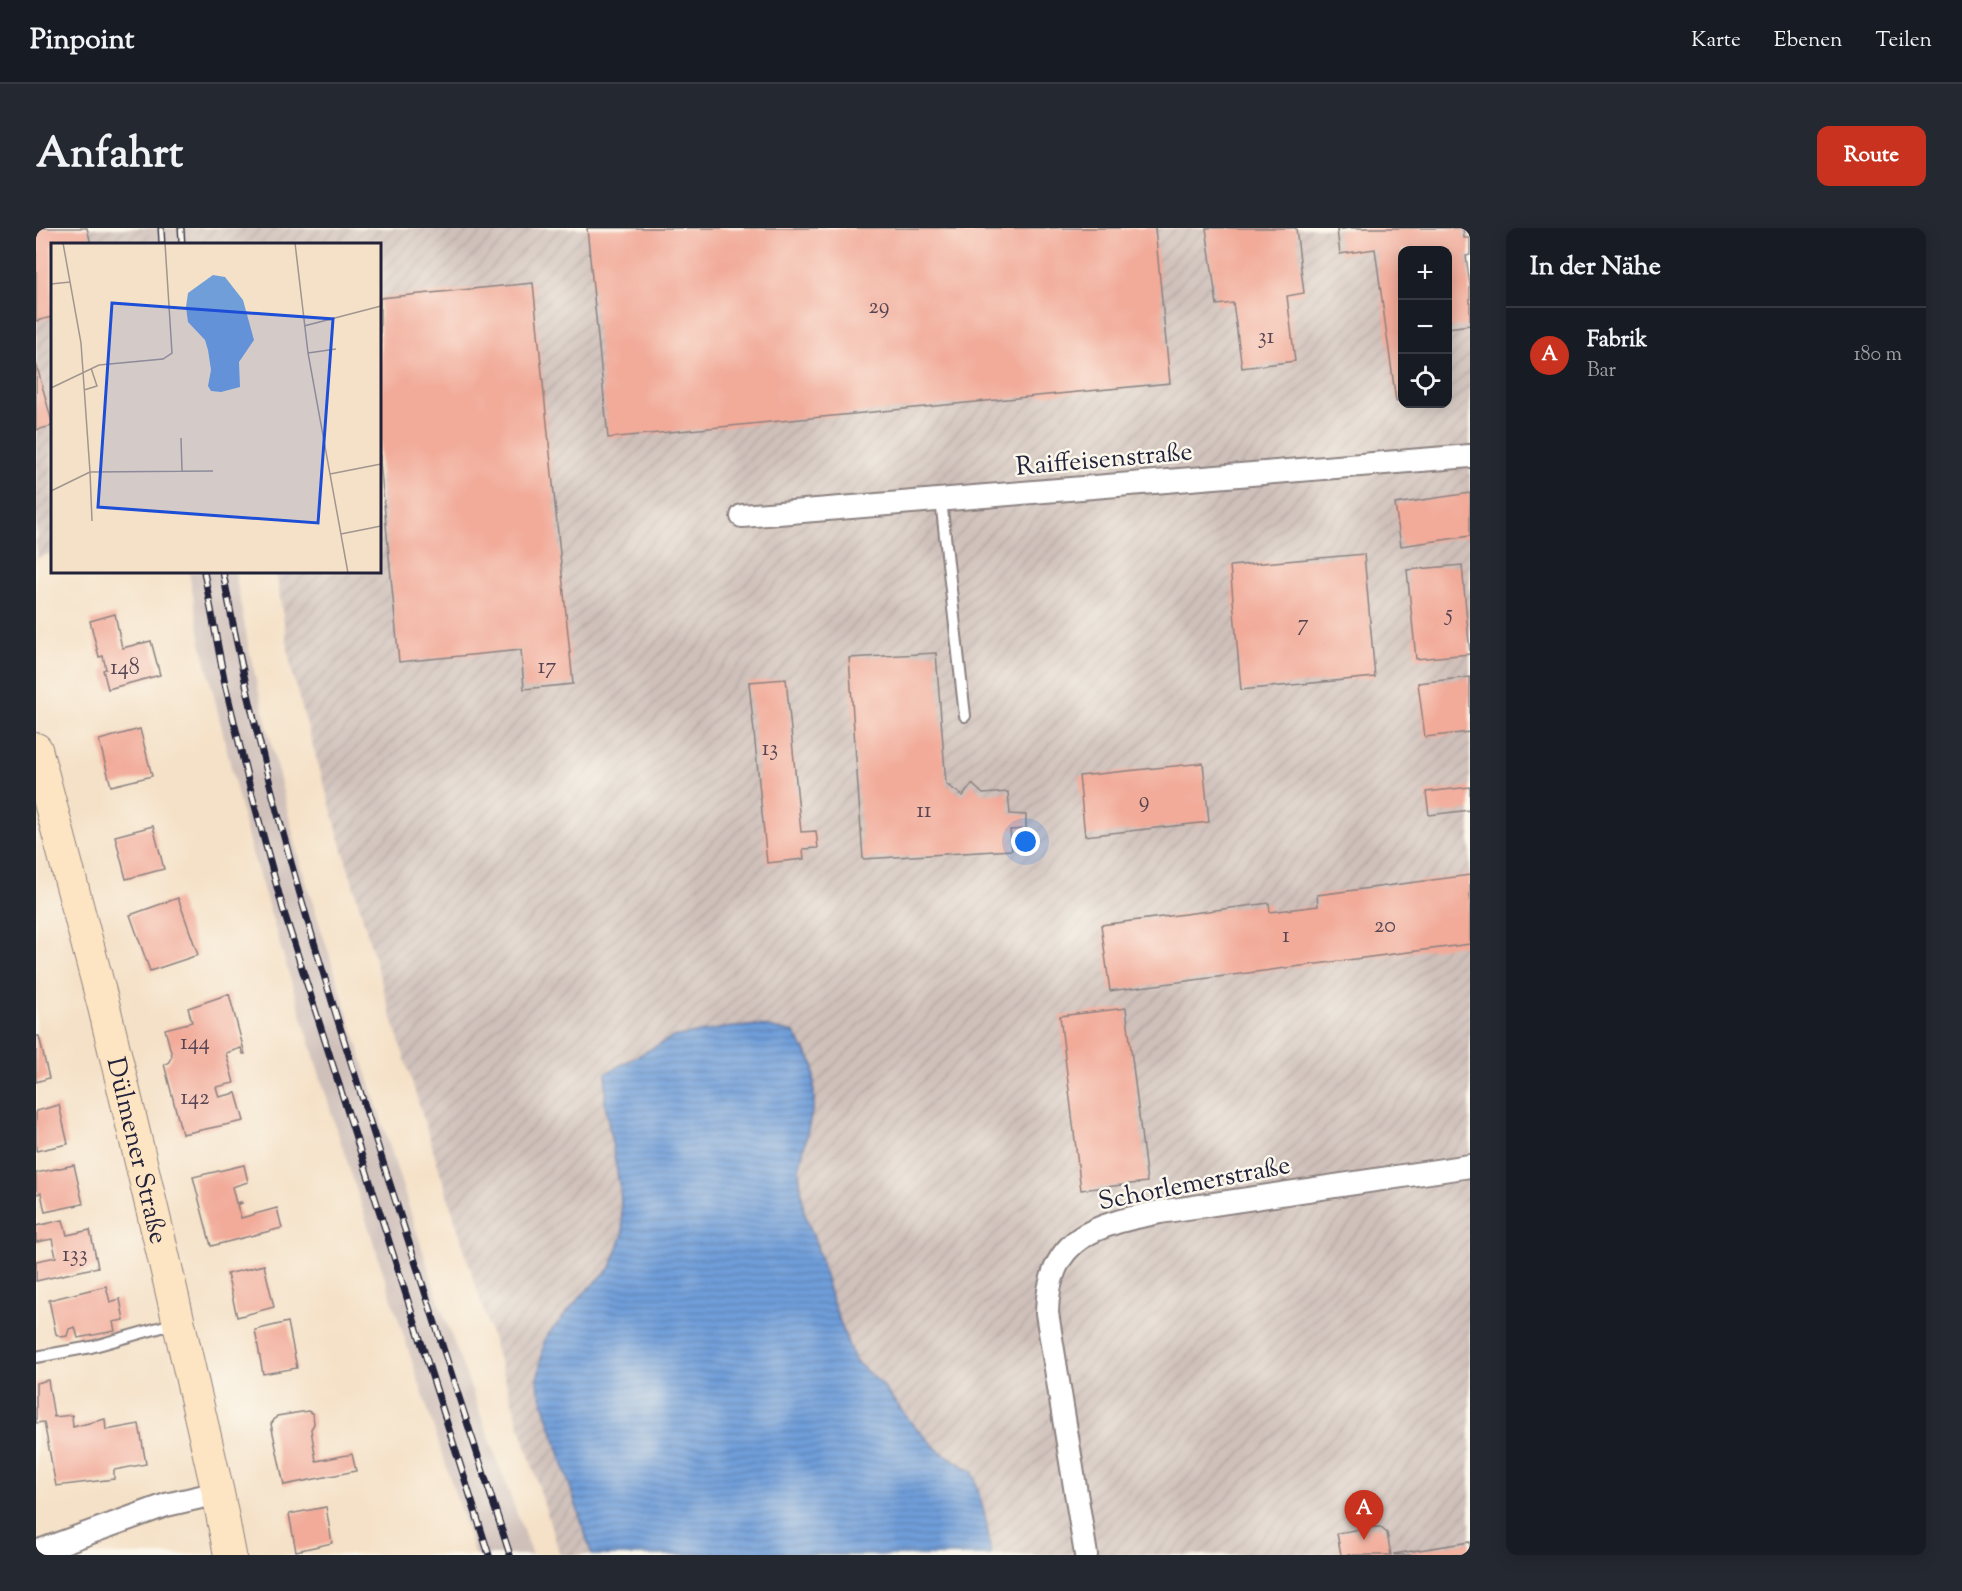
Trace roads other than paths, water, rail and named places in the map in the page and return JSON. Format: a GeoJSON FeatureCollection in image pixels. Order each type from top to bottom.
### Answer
{"type":"FeatureCollection","features":[{"type":"Feature","properties":{"kind":"street","name":"Raiffeisenstraße"},"geometry":{"type":"LineString","coordinates":[[742,516],[1470,456]]}},
{"type":"Feature","properties":{"kind":"street","name":"Dülmener Straße"},"geometry":{"type":"LineString","coordinates":[[36,749],[104,1007],[180,1323],[230,1555]]}},
{"type":"Feature","properties":{"kind":"street","name":"Schorlemerstraße"},"geometry":{"type":"LineString","coordinates":[[1086,1555],[1047,1313],[1047,1299],[1059,1260],[1078,1239],[1097,1228],[1150,1214],[1470,1166]]}},
{"type":"Feature","properties":{"kind":"street"},"geometry":{"type":"LineString","coordinates":[[36,1552],[166,1506],[218,1493]]}},
{"type":"Feature","properties":{"kind":"lane"},"geometry":{"type":"LineString","coordinates":[[941,500],[965,716]]}},
{"type":"Feature","properties":{"kind":"lane"},"geometry":{"type":"LineString","coordinates":[[36,1357],[91,1347],[180,1323]]}},
{"type":"Feature","properties":{"kind":"water"},"geometry":{"type":"Polygon","coordinates":[[[759,1025],[794,1033],[814,1065],[814,1103],[799,1170],[804,1212],[854,1360],[879,1382],[915,1427],[938,1450],[973,1472],[986,1520],[991,1555],[592,1555],[537,1383],[545,1338],[581,1296],[611,1267],[623,1234],[620,1189],[605,1103],[606,1073],[673,1037],[759,1025]]]}},
{"type":"Feature","properties":{"kind":"railway"},"geometry":{"type":"LineString","coordinates":[[161,228],[162,243]]}},
{"type":"Feature","properties":{"kind":"railway"},"geometry":{"type":"LineString","coordinates":[[181,228],[182,243]]}},
{"type":"Feature","properties":{"kind":"railway"},"geometry":{"type":"LineString","coordinates":[[204,573],[225,684],[283,909],[489,1555]]}},
{"type":"Feature","properties":{"kind":"railway"},"geometry":{"type":"LineString","coordinates":[[223,573],[272,792],[313,937],[357,1081],[510,1555]]}},
{"type":"Feature","properties":{"kind":"place","name":"Fabrik"},"geometry":{"type":"Point","coordinates":[1364,1540]}}]}
